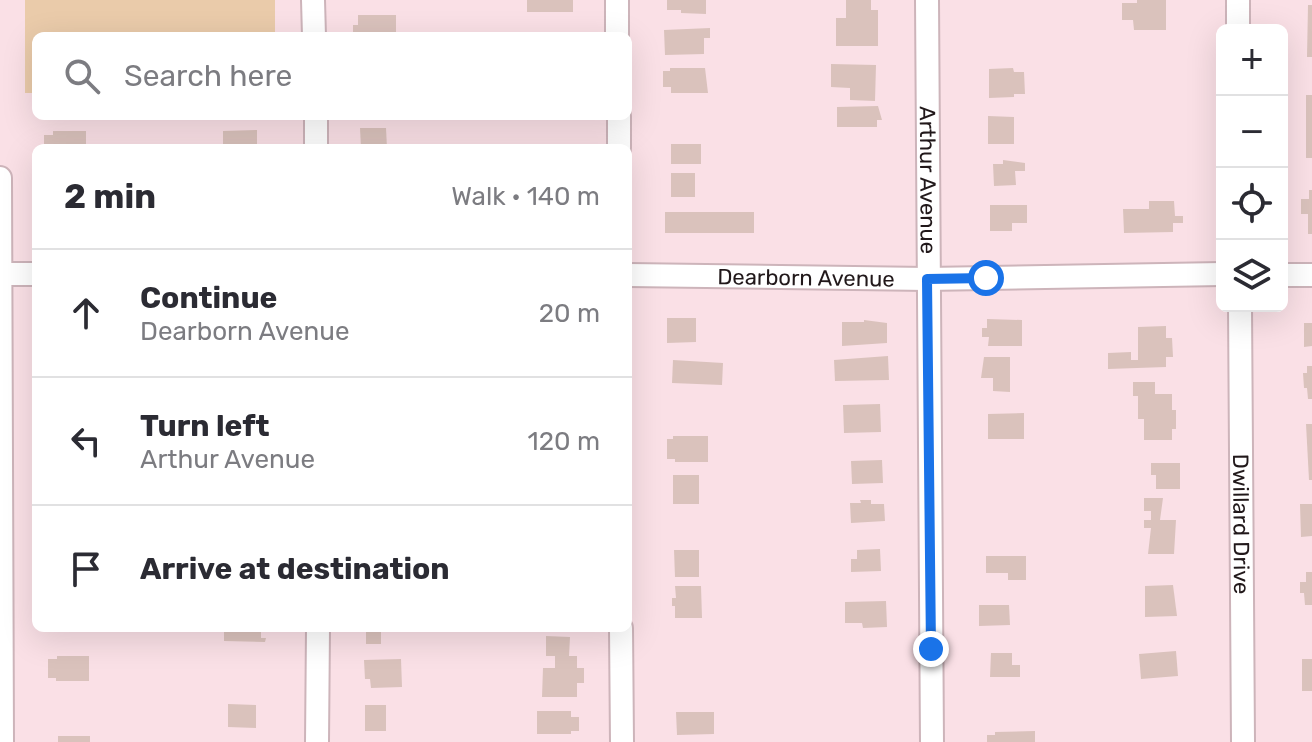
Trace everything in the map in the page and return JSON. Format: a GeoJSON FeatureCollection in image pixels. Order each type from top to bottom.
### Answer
{"type":"FeatureCollection","features":[{"type":"Feature","properties":{"kind":"street"},"geometry":{"type":"LineString","coordinates":[[313,0],[314,32]]}},
{"type":"Feature","properties":{"kind":"street"},"geometry":{"type":"LineString","coordinates":[[617,0],[617,32]]}},
{"type":"Feature","properties":{"kind":"street","name":"Arthur Avenue"},"geometry":{"type":"LineString","coordinates":[[927,0],[932,742]]}},
{"type":"Feature","properties":{"kind":"street"},"geometry":{"type":"LineString","coordinates":[[1238,0],[1238,24]]}},
{"type":"Feature","properties":{"kind":"street"},"geometry":{"type":"LineString","coordinates":[[316,120],[316,144]]}},
{"type":"Feature","properties":{"kind":"street"},"geometry":{"type":"LineString","coordinates":[[619,120],[619,144]]}},
{"type":"Feature","properties":{"kind":"street"},"geometry":{"type":"LineString","coordinates":[[0,178],[2,742]]}},
{"type":"Feature","properties":{"kind":"street"},"geometry":{"type":"LineString","coordinates":[[0,274],[32,274]]}},
{"type":"Feature","properties":{"kind":"street","name":"Dearborn Avenue"},"geometry":{"type":"LineString","coordinates":[[632,275],[927,279],[1216,274]]}},
{"type":"Feature","properties":{"kind":"street"},"geometry":{"type":"LineString","coordinates":[[1288,275],[1312,275]]}},
{"type":"Feature","properties":{"kind":"street","name":"Dwillard Drive"},"geometry":{"type":"LineString","coordinates":[[1240,312],[1243,742]]}},
{"type":"Feature","properties":{"kind":"street"},"geometry":{"type":"LineString","coordinates":[[317,742],[318,632]]}},
{"type":"Feature","properties":{"kind":"street"},"geometry":{"type":"LineString","coordinates":[[621,632],[622,742]]}},
{"type":"Feature","properties":{"kind":"shaded area"},"geometry":{"type":"Polygon","coordinates":[[[25,0],[275,0],[275,32],[32,32],[32,93],[25,93],[25,0]]]}},
{"type":"Feature","properties":{"kind":"building"},"geometry":{"type":"Polygon","coordinates":[[[527,0],[573,0],[573,12],[527,12],[527,0]]]}},
{"type":"Feature","properties":{"kind":"building"},"geometry":{"type":"Polygon","coordinates":[[[667,0],[706,0],[706,14],[667,10],[667,0]]]}},
{"type":"Feature","properties":{"kind":"building"},"geometry":{"type":"Polygon","coordinates":[[[846,0],[871,0],[871,10],[878,10],[878,46],[836,46],[836,18],[846,18],[846,0]]]}},
{"type":"Feature","properties":{"kind":"building"},"geometry":{"type":"Polygon","coordinates":[[[1137,0],[1166,0],[1166,30],[1134,30],[1133,20],[1122,20],[1122,3],[1137,3],[1137,0]]]}},
{"type":"Feature","properties":{"kind":"building"},"geometry":{"type":"Polygon","coordinates":[[[1308,5],[1312,5],[1312,57],[1307,57],[1308,5]]]}},
{"type":"Feature","properties":{"kind":"building"},"geometry":{"type":"Polygon","coordinates":[[[358,15],[396,15],[396,32],[353,32],[353,25],[358,25],[358,15]]]}},
{"type":"Feature","properties":{"kind":"building"},"geometry":{"type":"Polygon","coordinates":[[[710,28],[710,38],[704,38],[704,54],[665,55],[664,30],[710,28]]]}},
{"type":"Feature","properties":{"kind":"building"},"geometry":{"type":"Polygon","coordinates":[[[831,64],[876,65],[875,101],[850,100],[850,88],[831,87],[831,64]]]}},
{"type":"Feature","properties":{"kind":"building"},"geometry":{"type":"Polygon","coordinates":[[[670,68],[705,68],[708,93],[671,93],[671,87],[663,87],[663,71],[670,71],[670,68]]]}},
{"type":"Feature","properties":{"kind":"building"},"geometry":{"type":"Polygon","coordinates":[[[1013,68],[1014,72],[1024,72],[1025,94],[989,98],[989,69],[1013,68]]]}},
{"type":"Feature","properties":{"kind":"building"},"geometry":{"type":"Polygon","coordinates":[[[1306,95],[1312,95],[1312,158],[1306,158],[1306,95]]]}},
{"type":"Feature","properties":{"kind":"building"},"geometry":{"type":"Polygon","coordinates":[[[878,106],[882,120],[877,120],[877,127],[837,127],[837,107],[878,106]]]}},
{"type":"Feature","properties":{"kind":"building"},"geometry":{"type":"Polygon","coordinates":[[[988,116],[1014,117],[1014,144],[988,144],[988,116]]]}},
{"type":"Feature","properties":{"kind":"building"},"geometry":{"type":"Polygon","coordinates":[[[360,128],[386,128],[387,144],[361,144],[360,128]]]}},
{"type":"Feature","properties":{"kind":"building"},"geometry":{"type":"Polygon","coordinates":[[[257,130],[257,144],[223,144],[223,131],[257,130]]]}},
{"type":"Feature","properties":{"kind":"building"},"geometry":{"type":"Polygon","coordinates":[[[53,131],[86,131],[86,144],[44,144],[44,135],[53,135],[53,131]]]}},
{"type":"Feature","properties":{"kind":"building"},"geometry":{"type":"Polygon","coordinates":[[[671,144],[701,144],[701,164],[671,164],[671,144]]]}},
{"type":"Feature","properties":{"kind":"building"},"geometry":{"type":"Polygon","coordinates":[[[1003,160],[1025,163],[1025,171],[1015,171],[1016,185],[994,186],[993,164],[1003,164],[1003,160]]]}},
{"type":"Feature","properties":{"kind":"building"},"geometry":{"type":"Polygon","coordinates":[[[671,173],[695,173],[695,197],[671,197],[671,173]]]}},
{"type":"Feature","properties":{"kind":"building"},"geometry":{"type":"Polygon","coordinates":[[[1309,190],[1312,190],[1312,234],[1308,234],[1308,214],[1301,214],[1301,199],[1309,199],[1309,190]]]}},
{"type":"Feature","properties":{"kind":"building"},"geometry":{"type":"Polygon","coordinates":[[[1149,201],[1174,201],[1175,216],[1183,216],[1183,223],[1173,223],[1173,232],[1124,233],[1123,209],[1149,209],[1149,201]]]}},
{"type":"Feature","properties":{"kind":"building"},"geometry":{"type":"Polygon","coordinates":[[[990,205],[1027,205],[1027,223],[1012,223],[1012,231],[990,231],[990,205]]]}},
{"type":"Feature","properties":{"kind":"building"},"geometry":{"type":"Polygon","coordinates":[[[665,212],[754,212],[754,233],[665,233],[665,212]]]}},
{"type":"Feature","properties":{"kind":"building"},"geometry":{"type":"Polygon","coordinates":[[[667,318],[696,318],[696,342],[667,343],[667,318]]]}},
{"type":"Feature","properties":{"kind":"building"},"geometry":{"type":"Polygon","coordinates":[[[987,319],[1022,320],[1022,346],[988,346],[989,337],[982,337],[982,328],[987,328],[987,319]]]}},
{"type":"Feature","properties":{"kind":"building"},"geometry":{"type":"Polygon","coordinates":[[[864,320],[887,323],[887,343],[842,346],[842,322],[864,320]]]}},
{"type":"Feature","properties":{"kind":"building"},"geometry":{"type":"Polygon","coordinates":[[[1304,323],[1312,323],[1312,346],[1304,347],[1304,323]]]}},
{"type":"Feature","properties":{"kind":"building"},"geometry":{"type":"Polygon","coordinates":[[[1166,326],[1166,338],[1172,338],[1173,357],[1166,357],[1166,367],[1108,369],[1108,353],[1131,352],[1131,360],[1138,360],[1138,327],[1166,326]]]}},
{"type":"Feature","properties":{"kind":"building"},"geometry":{"type":"Polygon","coordinates":[[[888,356],[889,380],[835,381],[834,360],[888,356]]]}},
{"type":"Feature","properties":{"kind":"building"},"geometry":{"type":"Polygon","coordinates":[[[984,357],[1010,357],[1010,392],[993,391],[993,378],[981,378],[984,357]]]}},
{"type":"Feature","properties":{"kind":"building"},"geometry":{"type":"Polygon","coordinates":[[[673,360],[723,363],[722,385],[672,383],[673,360]]]}},
{"type":"Feature","properties":{"kind":"building"},"geometry":{"type":"Polygon","coordinates":[[[1307,366],[1312,366],[1312,399],[1308,399],[1307,388],[1304,388],[1303,373],[1307,373],[1307,366]]]}},
{"type":"Feature","properties":{"kind":"building"},"geometry":{"type":"Polygon","coordinates":[[[1133,382],[1155,382],[1155,394],[1172,394],[1176,429],[1172,429],[1172,440],[1144,440],[1144,419],[1138,419],[1138,396],[1133,396],[1133,382]]]}},
{"type":"Feature","properties":{"kind":"building"},"geometry":{"type":"Polygon","coordinates":[[[880,404],[881,432],[844,433],[843,405],[880,404]]]}},
{"type":"Feature","properties":{"kind":"building"},"geometry":{"type":"Polygon","coordinates":[[[1024,413],[1024,439],[988,439],[988,414],[1024,413]]]}},
{"type":"Feature","properties":{"kind":"building"},"geometry":{"type":"Polygon","coordinates":[[[1306,424],[1312,424],[1312,480],[1309,480],[1306,424]]]}},
{"type":"Feature","properties":{"kind":"building"},"geometry":{"type":"Polygon","coordinates":[[[673,436],[708,436],[708,462],[675,462],[675,459],[667,459],[667,439],[673,439],[673,436]]]}},
{"type":"Feature","properties":{"kind":"building"},"geometry":{"type":"Polygon","coordinates":[[[882,460],[883,483],[852,484],[851,461],[882,460]]]}},
{"type":"Feature","properties":{"kind":"building"},"geometry":{"type":"Polygon","coordinates":[[[1151,463],[1180,463],[1180,489],[1156,489],[1156,475],[1151,475],[1151,463]]]}},
{"type":"Feature","properties":{"kind":"building"},"geometry":{"type":"Polygon","coordinates":[[[673,475],[699,475],[699,504],[673,504],[673,475]]]}},
{"type":"Feature","properties":{"kind":"building"},"geometry":{"type":"Polygon","coordinates":[[[1144,498],[1163,498],[1160,520],[1176,520],[1174,554],[1148,554],[1151,528],[1144,528],[1144,520],[1151,520],[1151,511],[1144,511],[1144,498]]]}},
{"type":"Feature","properties":{"kind":"building"},"geometry":{"type":"Polygon","coordinates":[[[860,500],[884,504],[885,521],[851,523],[850,503],[861,503],[860,500]]]}},
{"type":"Feature","properties":{"kind":"building"},"geometry":{"type":"Polygon","coordinates":[[[1300,504],[1312,504],[1312,536],[1301,537],[1300,504]]]}},
{"type":"Feature","properties":{"kind":"building"},"geometry":{"type":"Polygon","coordinates":[[[880,549],[881,571],[851,572],[851,559],[857,559],[857,550],[880,549]]]}},
{"type":"Feature","properties":{"kind":"building"},"geometry":{"type":"Polygon","coordinates":[[[674,550],[699,550],[699,577],[675,577],[674,550]]]}},
{"type":"Feature","properties":{"kind":"building"},"geometry":{"type":"Polygon","coordinates":[[[986,556],[1026,556],[1026,580],[1008,580],[1008,573],[986,573],[986,556]]]}},
{"type":"Feature","properties":{"kind":"building"},"geometry":{"type":"Polygon","coordinates":[[[1306,572],[1312,572],[1312,605],[1305,605],[1304,593],[1300,593],[1300,582],[1306,582],[1306,572]]]}},
{"type":"Feature","properties":{"kind":"building"},"geometry":{"type":"Polygon","coordinates":[[[1173,585],[1177,616],[1145,617],[1145,586],[1173,585]]]}},
{"type":"Feature","properties":{"kind":"building"},"geometry":{"type":"Polygon","coordinates":[[[675,586],[701,586],[702,618],[675,618],[672,598],[676,598],[675,586]]]}},
{"type":"Feature","properties":{"kind":"building"},"geometry":{"type":"Polygon","coordinates":[[[886,601],[887,627],[863,628],[862,623],[845,623],[845,602],[886,601]]]}},
{"type":"Feature","properties":{"kind":"building"},"geometry":{"type":"Polygon","coordinates":[[[979,605],[1009,605],[1010,625],[979,626],[979,605]]]}},
{"type":"Feature","properties":{"kind":"building"},"geometry":{"type":"Polygon","coordinates":[[[224,632],[261,632],[261,638],[266,638],[265,642],[224,641],[224,632]]]}},
{"type":"Feature","properties":{"kind":"building"},"geometry":{"type":"Polygon","coordinates":[[[366,632],[381,632],[381,644],[366,644],[366,632]]]}},
{"type":"Feature","properties":{"kind":"building"},"geometry":{"type":"Polygon","coordinates":[[[546,636],[570,637],[569,656],[577,656],[577,668],[584,668],[584,683],[577,683],[577,697],[542,697],[543,668],[555,668],[555,656],[546,656],[546,636]]]}},
{"type":"Feature","properties":{"kind":"building"},"geometry":{"type":"Polygon","coordinates":[[[1176,651],[1178,676],[1141,679],[1139,654],[1176,651]]]}},
{"type":"Feature","properties":{"kind":"building"},"geometry":{"type":"Polygon","coordinates":[[[991,653],[1012,653],[1012,665],[1020,665],[1020,677],[990,677],[991,653]]]}},
{"type":"Feature","properties":{"kind":"building"},"geometry":{"type":"Polygon","coordinates":[[[57,656],[89,656],[89,681],[56,681],[56,678],[48,678],[48,659],[57,659],[57,656]]]}},
{"type":"Feature","properties":{"kind":"building"},"geometry":{"type":"Polygon","coordinates":[[[401,659],[402,687],[371,688],[370,679],[365,679],[364,660],[401,659]]]}},
{"type":"Feature","properties":{"kind":"building"},"geometry":{"type":"Polygon","coordinates":[[[1302,659],[1312,659],[1312,691],[1302,691],[1302,659]]]}},
{"type":"Feature","properties":{"kind":"building"},"geometry":{"type":"Polygon","coordinates":[[[228,704],[256,705],[256,728],[228,727],[228,704]]]}},
{"type":"Feature","properties":{"kind":"building"},"geometry":{"type":"Polygon","coordinates":[[[365,705],[386,705],[386,731],[365,731],[365,705]]]}},
{"type":"Feature","properties":{"kind":"building"},"geometry":{"type":"Polygon","coordinates":[[[537,711],[571,711],[571,717],[579,717],[579,731],[571,731],[571,734],[537,734],[537,711]]]}},
{"type":"Feature","properties":{"kind":"building"},"geometry":{"type":"Polygon","coordinates":[[[676,712],[714,712],[714,734],[677,735],[676,712]]]}},
{"type":"Feature","properties":{"kind":"building"},"geometry":{"type":"Polygon","coordinates":[[[1035,731],[1035,742],[987,742],[987,735],[995,735],[995,732],[1035,731]]]}},
{"type":"Feature","properties":{"kind":"building"},"geometry":{"type":"Polygon","coordinates":[[[58,736],[90,736],[90,742],[58,742],[58,736]]]}},
{"type":"Feature","properties":{"kind":"route"},"geometry":{"type":"LineString","coordinates":[[931,649],[927,279],[986,278]]}}]}
